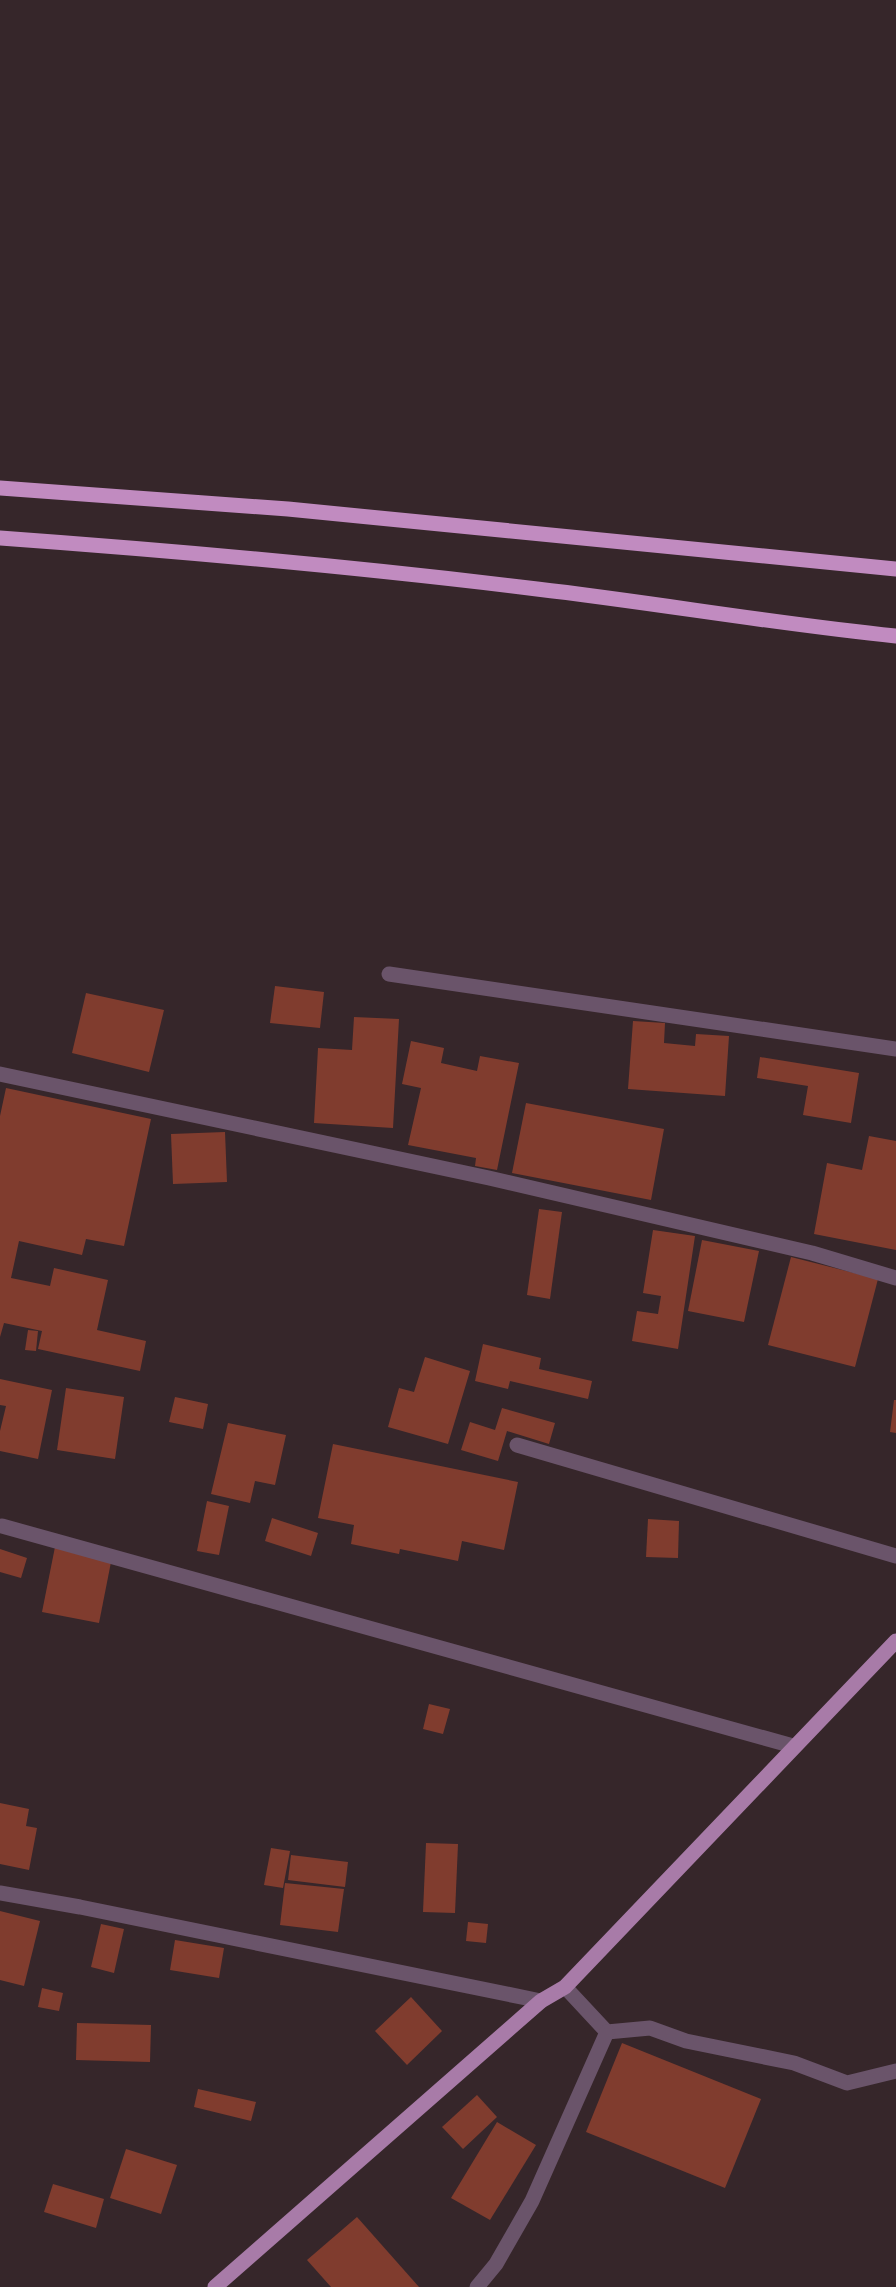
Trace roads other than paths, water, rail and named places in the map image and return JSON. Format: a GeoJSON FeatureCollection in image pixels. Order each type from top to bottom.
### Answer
{"type":"FeatureCollection","features":[{"type":"Feature","properties":{"kind":"highway"},"geometry":{"type":"LineString","coordinates":[[0,488],[288,509],[896,569]]}},
{"type":"Feature","properties":{"kind":"highway"},"geometry":{"type":"LineString","coordinates":[[0,538],[170,550],[537,589],[807,627],[896,636]]}},
{"type":"Feature","properties":{"kind":"main road"},"geometry":{"type":"LineString","coordinates":[[215,2287],[540,2001],[565,1987],[896,1641]]}},
{"type":"Feature","properties":{"kind":"street"},"geometry":{"type":"LineString","coordinates":[[389,974],[896,1049]]}},
{"type":"Feature","properties":{"kind":"street"},"geometry":{"type":"LineString","coordinates":[[0,1074],[499,1181],[812,1253],[896,1278]]}},
{"type":"Feature","properties":{"kind":"street"},"geometry":{"type":"LineString","coordinates":[[517,1446],[896,1556]]}},
{"type":"Feature","properties":{"kind":"street"},"geometry":{"type":"LineString","coordinates":[[2,1526],[794,1746]]}},
{"type":"Feature","properties":{"kind":"street"},"geometry":{"type":"LineString","coordinates":[[0,1893],[80,1907],[540,2001]]}},
{"type":"Feature","properties":{"kind":"street"},"geometry":{"type":"LineString","coordinates":[[565,1987],[607,2032]]}},
{"type":"Feature","properties":{"kind":"street"},"geometry":{"type":"LineString","coordinates":[[607,2032],[650,2028],[686,2041],[794,2064],[847,2083],[896,2071]]}},
{"type":"Feature","properties":{"kind":"street"},"geometry":{"type":"LineString","coordinates":[[477,2287],[496,2264],[532,2201],[607,2032]]}}]}
